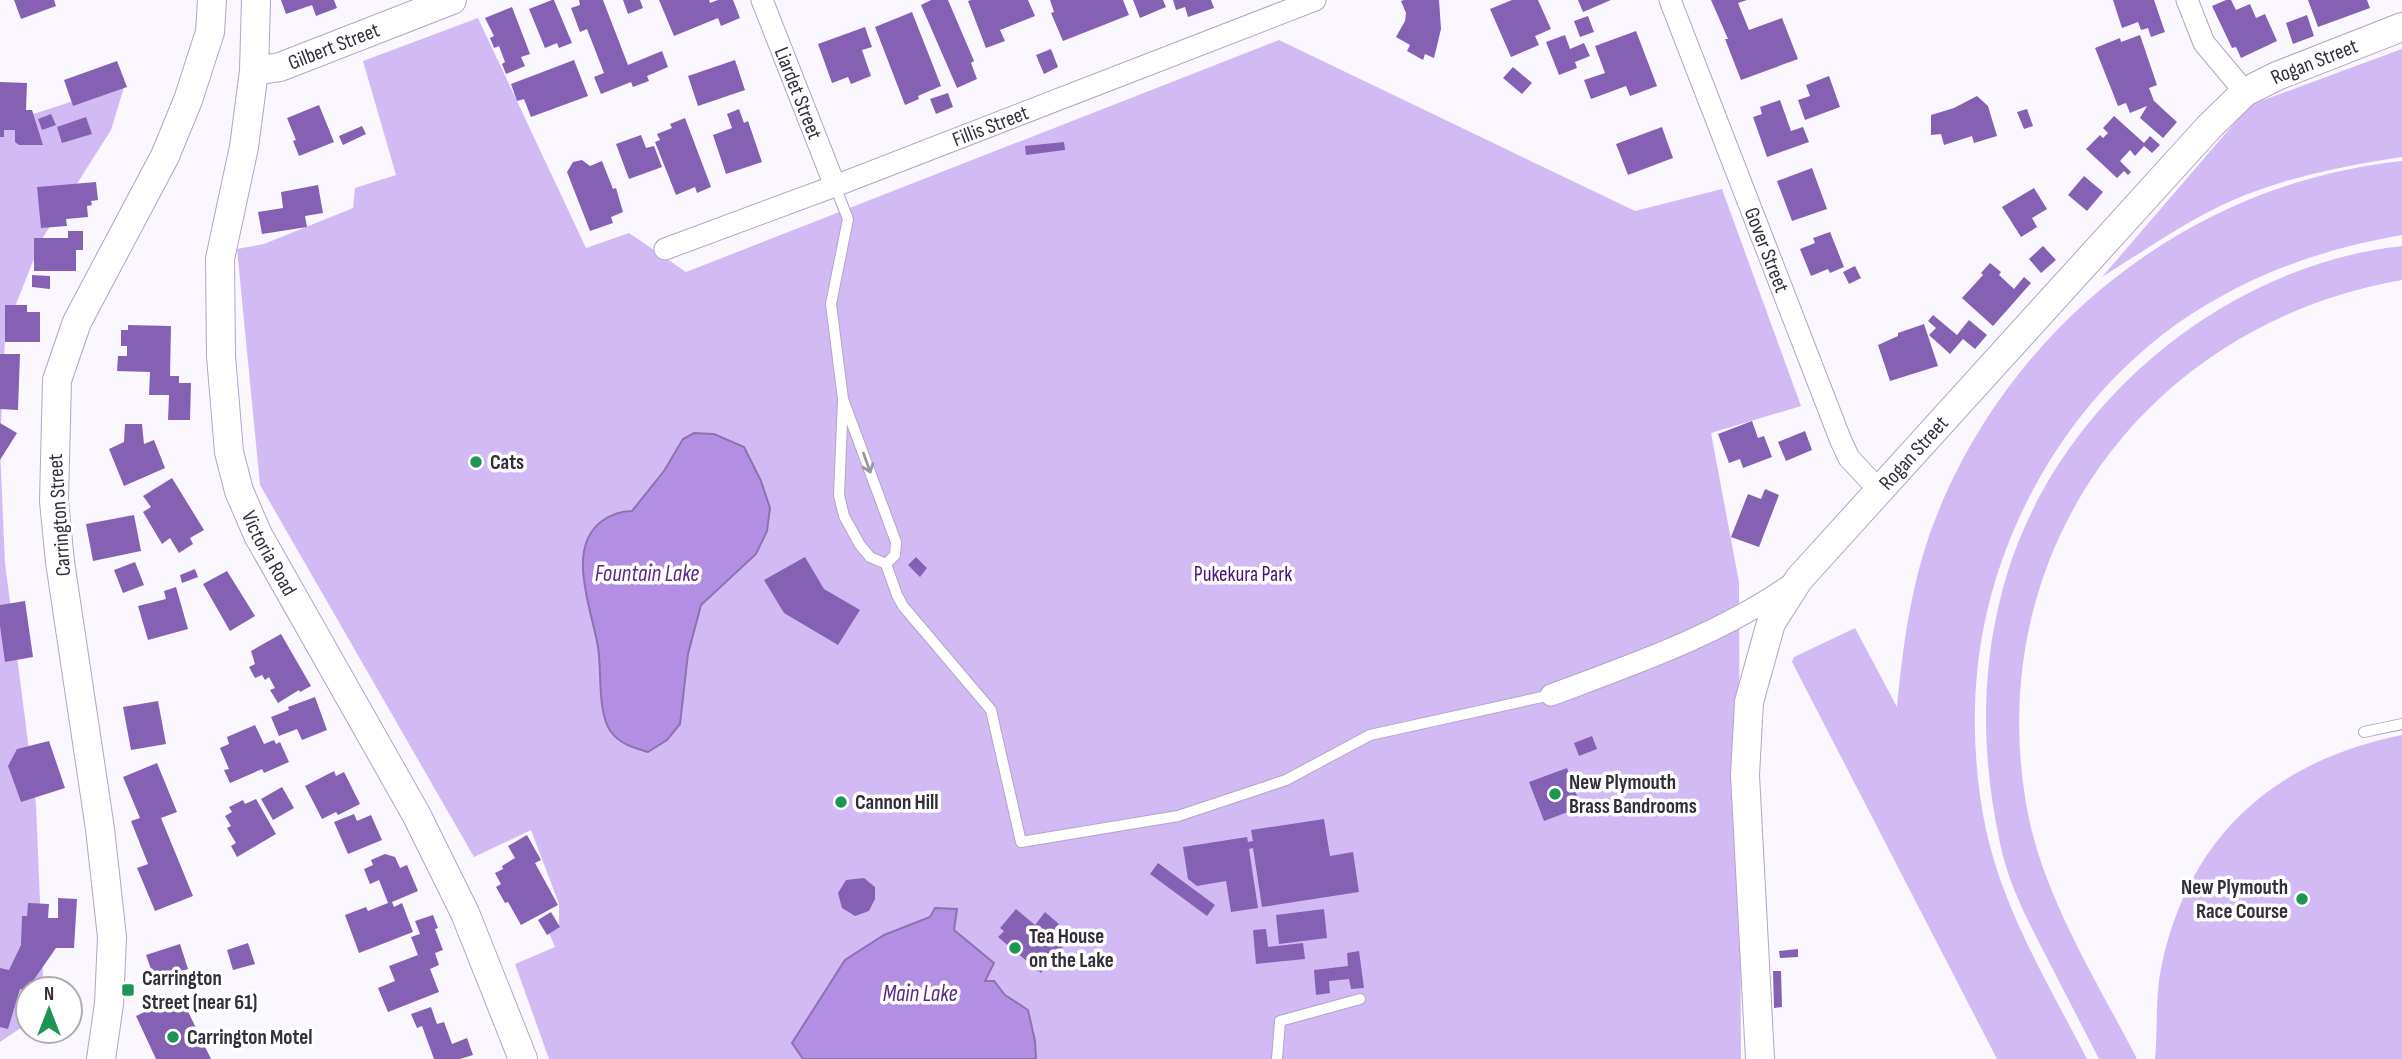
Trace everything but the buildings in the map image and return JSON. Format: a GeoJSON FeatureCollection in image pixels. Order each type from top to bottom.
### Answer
{"type":"FeatureCollection","features":[{"type":"Feature","properties":{"kind":"street","name":"Carrington Street"},"geometry":{"type":"LineString","coordinates":[[101,1059],[109,1004],[112,937],[100,829],[60,562],[54,501],[57,380],[77,322],[165,156],[188,100],[204,57],[210,32],[212,0]]}},
{"type":"Feature","properties":{"kind":"street","name":"Victoria Road"},"geometry":{"type":"LineString","coordinates":[[256,0],[254,71],[244,147],[220,259],[221,356],[229,452],[239,491],[258,535],[416,814],[465,913],[523,1059]]}},
{"type":"Feature","properties":{"kind":"street","name":"Gilbert Street"},"geometry":{"type":"LineString","coordinates":[[254,71],[280,67],[452,0]]}},
{"type":"Feature","properties":{"kind":"street","name":"Liardet Street"},"geometry":{"type":"LineString","coordinates":[[762,0],[835,186]]}},
{"type":"Feature","properties":{"kind":"street","name":"Fillis Street"},"geometry":{"type":"LineString","coordinates":[[665,249],[1315,0]]}},
{"type":"Feature","properties":{"kind":"street","name":"Gover Street"},"geometry":{"type":"LineString","coordinates":[[1670,0],[1845,450],[1858,470],[1878,489]]}},
{"type":"Feature","properties":{"kind":"street"},"geometry":{"type":"LineString","coordinates":[[2187,0],[2204,43],[2245,92]]}},
{"type":"Feature","properties":{"kind":"street","name":"Rogan Street"},"geometry":{"type":"LineString","coordinates":[[1760,1059],[1745,775],[1749,702],[1771,623],[1799,579],[1878,489],[2209,127],[2245,92],[2277,76],[2402,27]]}},
{"type":"Feature","properties":{"kind":"street"},"geometry":{"type":"LineString","coordinates":[[1551,695],[1674,649],[1764,604],[1799,579]]}},
{"type":"Feature","properties":{"kind":"lane"},"geometry":{"type":"LineString","coordinates":[[835,186],[848,219],[831,304],[843,399],[839,495],[844,516],[870,557],[886,564],[903,606],[991,710],[1021,842],[1178,816],[1286,780],[1370,735],[1551,695]]}},
{"type":"Feature","properties":{"kind":"lane"},"geometry":{"type":"LineString","coordinates":[[843,399],[896,542],[895,555],[886,564]]}},
{"type":"Feature","properties":{"kind":"lane"},"geometry":{"type":"LineString","coordinates":[[2364,732],[2402,724]]}},
{"type":"Feature","properties":{"kind":"lane"},"geometry":{"type":"LineString","coordinates":[[1277,1059],[1280,1021],[1360,999]]}},
{"type":"Feature","properties":{"kind":"green space","name":"Pukekura Park"},"geometry":{"type":"Polygon","coordinates":[[[478,18],[586,248],[629,233],[686,272],[1279,40],[1635,211],[1722,189],[1801,406],[1711,433],[1739,582],[1741,1059],[549,1059],[515,964],[555,947],[549,933],[559,928],[559,904],[531,830],[474,857],[260,485],[237,249],[264,244],[353,208],[355,188],[396,175],[363,61],[478,18]]]}},
{"type":"Feature","properties":{"kind":"green space"},"geometry":{"type":"Polygon","coordinates":[[[2402,49],[2402,157],[2315,173],[2231,201],[2165,237],[2102,277],[2250,105],[2402,49]]]}},
{"type":"Feature","properties":{"kind":"green space"},"geometry":{"type":"Polygon","coordinates":[[[125,84],[111,130],[42,239],[10,319],[5,339],[0,449],[0,125],[125,84]]]}},
{"type":"Feature","properties":{"kind":"green space"},"geometry":{"type":"Polygon","coordinates":[[[2402,161],[2402,235],[2331,251],[2263,275],[2220,297],[2177,324],[2137,356],[2100,393],[2068,433],[2040,477],[2017,523],[1998,572],[1985,621],[1978,667],[1975,738],[1982,808],[1999,874],[2024,938],[2087,1059],[1997,1059],[1792,662],[1794,657],[1855,628],[1897,707],[1909,615],[1933,525],[1966,453],[2008,388],[2058,329],[2116,277],[2180,234],[2250,199],[2324,175],[2402,161]]]}},
{"type":"Feature","properties":{"kind":"green space"},"geometry":{"type":"Polygon","coordinates":[[[2402,246],[2402,280],[2309,305],[2227,346],[2156,402],[2098,468],[2055,546],[2028,631],[2019,723],[2029,819],[2037,850],[2075,942],[2137,1059],[2099,1059],[2014,888],[1994,812],[1986,718],[1990,655],[2002,592],[2025,527],[2058,465],[2100,409],[2150,359],[2207,317],[2268,283],[2334,259],[2402,246]]]}},
{"type":"Feature","properties":{"kind":"green space"},"geometry":{"type":"Polygon","coordinates":[[[0,449],[5,563],[36,804],[43,974],[14,975],[14,1032],[0,1042],[0,449]]]}},
{"type":"Feature","properties":{"kind":"green space","name":"New Plymouth Race Course"},"geometry":{"type":"Polygon","coordinates":[[[2402,735],[2402,1059],[2155,1059],[2159,979],[2174,921],[2192,880],[2215,844],[2243,812],[2276,786],[2314,764],[2356,747],[2402,735]]]}},
{"type":"Feature","properties":{"kind":"water","name":"Fountain Lake"},"geometry":{"type":"Polygon","coordinates":[[[694,433],[714,434],[744,447],[761,481],[770,508],[767,531],[756,554],[701,605],[688,654],[680,724],[667,740],[648,752],[619,740],[607,724],[602,703],[598,647],[584,580],[585,547],[591,533],[602,521],[617,513],[632,511],[664,471],[683,439],[694,433]]]}},
{"type":"Feature","properties":{"kind":"water","name":"Main Lake"},"geometry":{"type":"Polygon","coordinates":[[[935,908],[957,909],[954,930],[994,963],[985,981],[994,981],[1005,995],[1028,1010],[1036,1059],[803,1059],[792,1043],[845,960],[884,935],[930,917],[935,908]]]}},
{"type":"Feature","properties":{"kind":"place","name":"Cats"},"geometry":{"type":"Point","coordinates":[476,462]}},
{"type":"Feature","properties":{"kind":"place","name":"New Plymouth Brass Bandrooms"},"geometry":{"type":"Point","coordinates":[1555,794]}},
{"type":"Feature","properties":{"kind":"place","name":"Cannon Hill"},"geometry":{"type":"Point","coordinates":[841,802]}},
{"type":"Feature","properties":{"kind":"place","name":"New Plymouth Race Course"},"geometry":{"type":"Point","coordinates":[2302,899]}},
{"type":"Feature","properties":{"kind":"place","name":"Tea House on the Lake"},"geometry":{"type":"Point","coordinates":[1015,948]}},
{"type":"Feature","properties":{"kind":"place","name":"Carrington Street (near 61)"},"geometry":{"type":"Point","coordinates":[128,990]}},
{"type":"Feature","properties":{"kind":"place","name":"Carrington Motel"},"geometry":{"type":"Point","coordinates":[173,1037]}}]}
